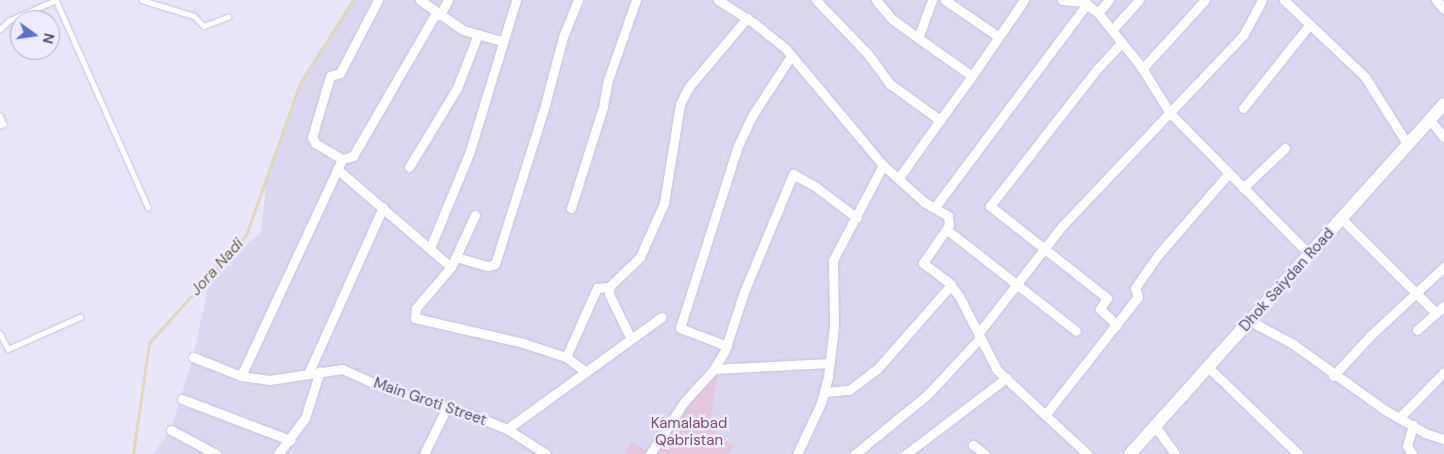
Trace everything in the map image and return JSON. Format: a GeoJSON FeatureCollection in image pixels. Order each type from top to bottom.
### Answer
{"type":"FeatureCollection","features":[{"type":"Feature","properties":{"kind":"main road","name":"Dhok Saiydan Road"},"geometry":{"type":"LineString","coordinates":[[1130,454],[1444,104]]}},
{"type":"Feature","properties":{"kind":"street"},"geometry":{"type":"LineString","coordinates":[[378,0],[340,73],[330,76],[312,138],[314,143],[342,159],[353,156],[448,0]]}},
{"type":"Feature","properties":{"kind":"street"},"geometry":{"type":"LineString","coordinates":[[420,0],[463,30],[501,41]]}},
{"type":"Feature","properties":{"kind":"street"},"geometry":{"type":"LineString","coordinates":[[430,248],[469,154],[501,41],[516,0]]}},
{"type":"Feature","properties":{"kind":"street"},"geometry":{"type":"LineString","coordinates":[[456,257],[488,266],[495,264],[545,106],[563,37],[578,0]]}},
{"type":"Feature","properties":{"kind":"street"},"geometry":{"type":"LineString","coordinates":[[571,208],[603,107],[608,80],[636,0]]}},
{"type":"Feature","properties":{"kind":"street"},"geometry":{"type":"LineString","coordinates":[[718,0],[747,18],[791,56],[883,164],[924,202],[948,216],[951,221],[923,263],[951,285],[969,312],[997,370],[1087,454]]}},
{"type":"Feature","properties":{"kind":"street"},"geometry":{"type":"LineString","coordinates":[[816,0],[868,54],[890,84],[940,120]]}},
{"type":"Feature","properties":{"kind":"street"},"geometry":{"type":"LineString","coordinates":[[876,0],[892,19],[972,76]]}},
{"type":"Feature","properties":{"kind":"street"},"geometry":{"type":"LineString","coordinates":[[918,38],[932,0]]}},
{"type":"Feature","properties":{"kind":"street"},"geometry":{"type":"LineString","coordinates":[[945,0],[999,37]]}},
{"type":"Feature","properties":{"kind":"street"},"geometry":{"type":"LineString","coordinates":[[898,179],[1024,0]]}},
{"type":"Feature","properties":{"kind":"street"},"geometry":{"type":"LineString","coordinates":[[1062,0],[1087,4],[1098,13],[1142,69],[1170,113],[1310,255]]}},
{"type":"Feature","properties":{"kind":"street"},"geometry":{"type":"LineString","coordinates":[[1098,13],[1109,0]]}},
{"type":"Feature","properties":{"kind":"street"},"geometry":{"type":"LineString","coordinates":[[1112,30],[1139,0]]}},
{"type":"Feature","properties":{"kind":"street"},"geometry":{"type":"LineString","coordinates":[[1142,69],[1206,0]]}},
{"type":"Feature","properties":{"kind":"street"},"geometry":{"type":"LineString","coordinates":[[855,454],[927,395],[979,336],[1044,249],[1244,34],[1262,0]]}},
{"type":"Feature","properties":{"kind":"street"},"geometry":{"type":"LineString","coordinates":[[1284,0],[1365,77],[1408,145]]}},
{"type":"Feature","properties":{"kind":"street"},"geometry":{"type":"LineString","coordinates":[[1436,0],[1444,9]]}},
{"type":"Feature","properties":{"kind":"street"},"geometry":{"type":"LineString","coordinates":[[935,207],[1087,4]]}},
{"type":"Feature","properties":{"kind":"street"},"geometry":{"type":"LineString","coordinates":[[566,357],[597,288],[609,287],[640,258],[654,230],[664,202],[675,122],[688,88],[747,18]]}},
{"type":"Feature","properties":{"kind":"street"},"geometry":{"type":"LineString","coordinates":[[1243,108],[1310,24]]}},
{"type":"Feature","properties":{"kind":"street"},"geometry":{"type":"LineString","coordinates":[[409,167],[457,88],[478,34]]}},
{"type":"Feature","properties":{"kind":"street"},"geometry":{"type":"LineString","coordinates":[[1117,325],[1100,309],[1106,298],[992,208],[991,203],[1098,68],[1122,42]]}},
{"type":"Feature","properties":{"kind":"street"},"geometry":{"type":"LineString","coordinates":[[727,346],[680,328],[737,148],[752,116],[791,56]]}},
{"type":"Feature","properties":{"kind":"street"},"geometry":{"type":"LineString","coordinates":[[1430,120],[1444,137]]}},
{"type":"Feature","properties":{"kind":"street"},"geometry":{"type":"LineString","coordinates":[[1243,188],[1285,148]]}},
{"type":"Feature","properties":{"kind":"street"},"geometry":{"type":"LineString","coordinates":[[241,376],[342,159]]}},
{"type":"Feature","properties":{"kind":"street"},"geometry":{"type":"LineString","coordinates":[[797,454],[824,392],[830,363],[834,326],[833,260],[857,218],[883,164]]}},
{"type":"Feature","properties":{"kind":"street"},"geometry":{"type":"LineString","coordinates":[[337,169],[451,267]]}},
{"type":"Feature","properties":{"kind":"street"},"geometry":{"type":"LineString","coordinates":[[650,454],[684,402],[714,369],[727,346],[744,292],[793,174],[816,186],[857,218]]}},
{"type":"Feature","properties":{"kind":"street"},"geometry":{"type":"LineString","coordinates":[[1045,415],[1138,297],[1134,288],[1158,255],[1229,174]]}},
{"type":"Feature","properties":{"kind":"street"},"geometry":{"type":"LineString","coordinates":[[308,374],[383,207]]}},
{"type":"Feature","properties":{"kind":"street"},"geometry":{"type":"LineString","coordinates":[[475,215],[451,267],[416,308],[415,318],[523,343],[566,357],[586,372]]}},
{"type":"Feature","properties":{"kind":"street"},"geometry":{"type":"LineString","coordinates":[[1342,219],[1436,313]]}},
{"type":"Feature","properties":{"kind":"street"},"geometry":{"type":"LineString","coordinates":[[946,229],[1076,331]]}},
{"type":"Feature","properties":{"kind":"street"},"geometry":{"type":"LineString","coordinates":[[1333,376],[1444,267]]}},
{"type":"Feature","properties":{"kind":"street"},"geometry":{"type":"LineString","coordinates":[[824,392],[850,390],[878,368],[951,285]]}},
{"type":"Feature","properties":{"kind":"street"},"geometry":{"type":"LineString","coordinates":[[609,287],[609,294],[631,339]]}},
{"type":"Feature","properties":{"kind":"street"},"geometry":{"type":"LineString","coordinates":[[1417,330],[1444,306]]}},
{"type":"Feature","properties":{"kind":"street"},"geometry":{"type":"LineString","coordinates":[[507,429],[662,317]]}},
{"type":"Feature","properties":{"kind":"street"},"geometry":{"type":"LineString","coordinates":[[1250,321],[1293,344],[1333,376],[1399,418],[1444,439]]}},
{"type":"Feature","properties":{"kind":"street","name":"Main Groti Street"},"geometry":{"type":"LineString","coordinates":[[193,356],[241,376],[269,380],[342,369],[387,389],[447,407],[507,429],[546,454]]}},
{"type":"Feature","properties":{"kind":"street"},"geometry":{"type":"LineString","coordinates":[[714,369],[830,363]]}},
{"type":"Feature","properties":{"kind":"street"},"geometry":{"type":"LineString","coordinates":[[1208,367],[1298,454]]}},
{"type":"Feature","properties":{"kind":"street"},"geometry":{"type":"LineString","coordinates":[[278,454],[290,440],[304,418],[320,371]]}},
{"type":"Feature","properties":{"kind":"street"},"geometry":{"type":"LineString","coordinates":[[1399,418],[1444,372]]}},
{"type":"Feature","properties":{"kind":"street"},"geometry":{"type":"LineString","coordinates":[[906,454],[1006,378]]}},
{"type":"Feature","properties":{"kind":"street"},"geometry":{"type":"LineString","coordinates":[[182,399],[290,440]]}},
{"type":"Feature","properties":{"kind":"street"},"geometry":{"type":"LineString","coordinates":[[424,454],[447,407]]}},
{"type":"Feature","properties":{"kind":"street"},"geometry":{"type":"LineString","coordinates":[[1412,454],[1407,446],[1413,425]]}},
{"type":"Feature","properties":{"kind":"street"},"geometry":{"type":"LineString","coordinates":[[1155,426],[1175,454]]}},
{"type":"Feature","properties":{"kind":"street"},"geometry":{"type":"LineString","coordinates":[[170,430],[212,453]]}},
{"type":"Feature","properties":{"kind":"street"},"geometry":{"type":"LineString","coordinates":[[973,446],[985,454]]}},
{"type":"Feature","properties":{"kind":"lane"},"geometry":{"type":"LineString","coordinates":[[0,30],[10,20],[56,0],[148,207]]}},
{"type":"Feature","properties":{"kind":"lane"},"geometry":{"type":"LineString","coordinates":[[142,0],[194,16],[204,26],[228,17]]}},
{"type":"Feature","properties":{"kind":"lane"},"geometry":{"type":"LineString","coordinates":[[0,115],[4,124],[0,126]]}},
{"type":"Feature","properties":{"kind":"lane"},"geometry":{"type":"LineString","coordinates":[[0,333],[8,349],[80,317]]}},
{"type":"Feature","properties":{"kind":"shaded area"},"geometry":{"type":"Polygon","coordinates":[[[352,0],[1444,0],[1444,454],[153,454],[171,430],[193,357],[211,274],[261,233],[267,176],[300,83],[352,0]]]}},
{"type":"Feature","properties":{"kind":"green space","name":"Kamalabad Qabristan"},"geometry":{"type":"Polygon","coordinates":[[[709,376],[717,376],[711,423],[718,426],[715,437],[735,445],[728,454],[625,454],[631,441],[649,452],[688,389],[709,376]]]}},
{"type":"Feature","properties":{"kind":"waterway","name":"Jora Nadi"},"geometry":{"type":"LineString","coordinates":[[133,454],[149,343],[246,235],[300,83],[353,0]]}}]}
